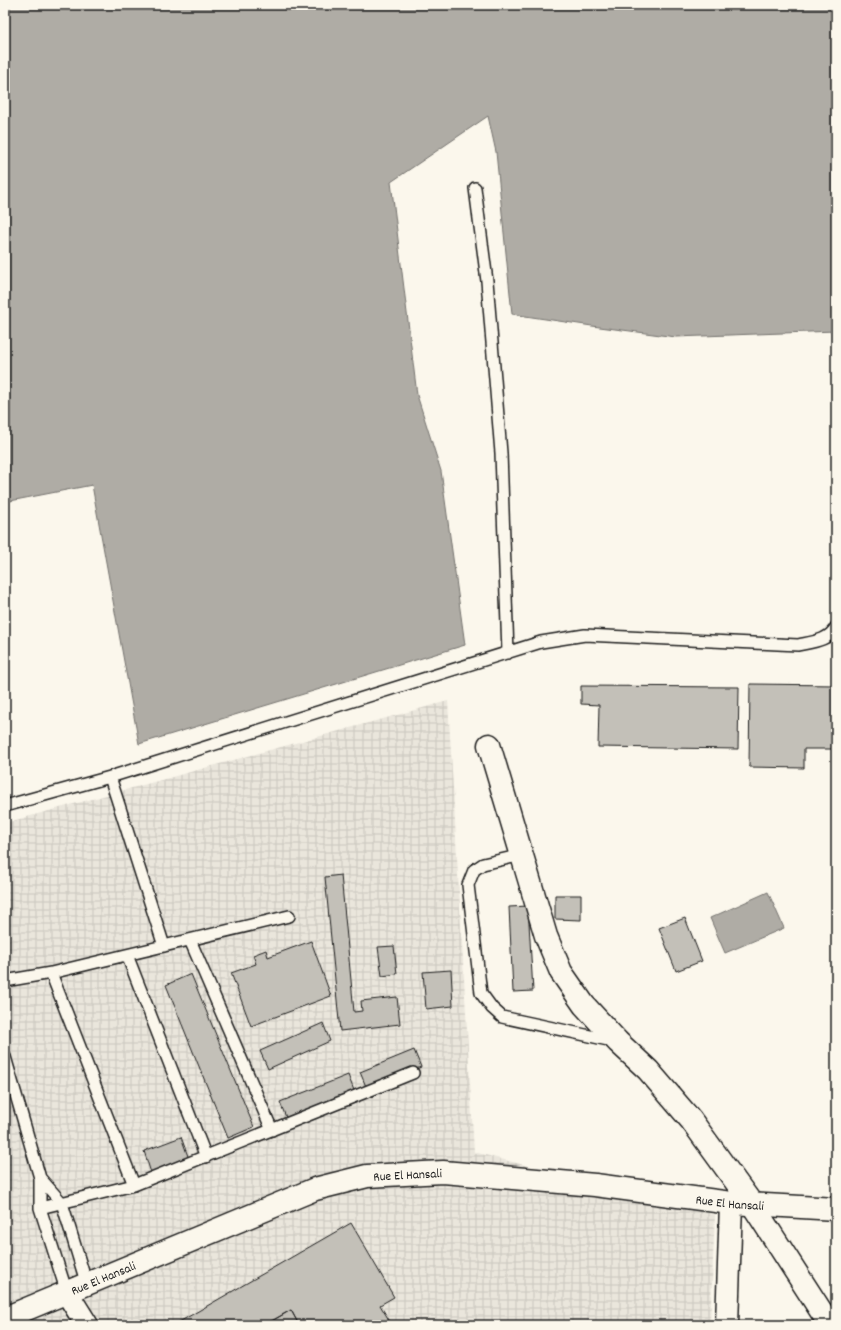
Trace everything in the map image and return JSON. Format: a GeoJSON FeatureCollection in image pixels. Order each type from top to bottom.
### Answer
{"type":"FeatureCollection","features":[{"type":"Feature","properties":{"kind":"street"},"geometry":{"type":"LineString","coordinates":[[489,745],[546,936],[561,972],[584,1005],[618,1042],[648,1070],[692,1120],[741,1204],[830,1325]]}},
{"type":"Feature","properties":{"kind":"street","name":"Rue El Hansali"},"geometry":{"type":"LineString","coordinates":[[5,1318],[315,1189],[367,1176],[443,1172],[595,1185],[741,1204],[836,1209]]}},
{"type":"Feature","properties":{"kind":"street"},"geometry":{"type":"LineString","coordinates":[[727,1325],[741,1204]]}},
{"type":"Feature","properties":{"kind":"street"},"geometry":{"type":"LineString","coordinates":[[77,1289],[84,1321]]}},
{"type":"Feature","properties":{"kind":"lane"},"geometry":{"type":"LineString","coordinates":[[475,188],[487,281],[501,453],[508,653]]}},
{"type":"Feature","properties":{"kind":"lane"},"geometry":{"type":"LineString","coordinates":[[5,806],[110,777],[541,642],[585,636],[798,645],[820,641],[834,632],[836,627]]}},
{"type":"Feature","properties":{"kind":"lane"},"geometry":{"type":"LineString","coordinates":[[110,777],[164,946]]}},
{"type":"Feature","properties":{"kind":"lane"},"geometry":{"type":"LineString","coordinates":[[522,855],[483,864],[474,870],[468,885],[481,993],[492,1008],[502,1017],[618,1042]]}},
{"type":"Feature","properties":{"kind":"lane"},"geometry":{"type":"LineString","coordinates":[[5,982],[51,973],[289,916]]}},
{"type":"Feature","properties":{"kind":"lane"},"geometry":{"type":"LineString","coordinates":[[190,940],[272,1130]]}},
{"type":"Feature","properties":{"kind":"lane"},"geometry":{"type":"LineString","coordinates":[[127,955],[206,1157]]}},
{"type":"Feature","properties":{"kind":"lane"},"geometry":{"type":"LineString","coordinates":[[51,973],[134,1185]]}},
{"type":"Feature","properties":{"kind":"lane"},"geometry":{"type":"LineString","coordinates":[[5,1057],[40,1178],[40,1208],[77,1289]]}},
{"type":"Feature","properties":{"kind":"lane"},"geometry":{"type":"LineString","coordinates":[[40,1208],[134,1185],[413,1072]]}},
{"type":"Feature","properties":{"kind":"lane"},"geometry":{"type":"LineString","coordinates":[[40,1178],[62,1203],[77,1289]]}},
{"type":"Feature","properties":{"kind":"shaded area"},"geometry":{"type":"Polygon","coordinates":[[[5,5],[836,5],[836,331],[676,337],[512,314],[496,152],[488,116],[391,182],[417,395],[441,471],[465,645],[139,744],[92,485],[5,502],[5,5]]]}},
{"type":"Feature","properties":{"kind":"shaded area"},"geometry":{"type":"Polygon","coordinates":[[[448,701],[474,1152],[715,1215],[710,1325],[5,1325],[5,823],[448,701]]]}},
{"type":"Feature","properties":{"kind":"shaded area"},"geometry":{"type":"Polygon","coordinates":[[[768,892],[784,928],[725,953],[710,918],[768,892]]]}},
{"type":"Feature","properties":{"kind":"building"},"geometry":{"type":"Polygon","coordinates":[[[750,684],[836,685],[836,749],[804,749],[804,768],[749,767],[750,684]]]}},
{"type":"Feature","properties":{"kind":"building"},"geometry":{"type":"Polygon","coordinates":[[[581,686],[739,687],[738,749],[598,747],[599,705],[581,704],[581,686]]]}},
{"type":"Feature","properties":{"kind":"building"},"geometry":{"type":"Polygon","coordinates":[[[341,875],[354,1012],[362,1011],[361,1001],[397,997],[400,1024],[340,1031],[325,877],[341,875]]]}},
{"type":"Feature","properties":{"kind":"building"},"geometry":{"type":"Polygon","coordinates":[[[555,895],[581,895],[581,920],[555,919],[555,895]]]}},
{"type":"Feature","properties":{"kind":"building"},"geometry":{"type":"Polygon","coordinates":[[[528,906],[533,991],[513,992],[509,907],[528,906]]]}},
{"type":"Feature","properties":{"kind":"building"},"geometry":{"type":"Polygon","coordinates":[[[685,918],[702,961],[676,971],[659,928],[685,918]]]}},
{"type":"Feature","properties":{"kind":"building"},"geometry":{"type":"Polygon","coordinates":[[[311,941],[331,996],[251,1026],[231,973],[256,964],[253,955],[266,950],[268,957],[311,941]]]}},
{"type":"Feature","properties":{"kind":"building"},"geometry":{"type":"Polygon","coordinates":[[[394,946],[397,974],[382,976],[378,947],[394,946]]]}},
{"type":"Feature","properties":{"kind":"building"},"geometry":{"type":"Polygon","coordinates":[[[451,970],[453,1006],[426,1009],[423,972],[451,970]]]}},
{"type":"Feature","properties":{"kind":"building"},"geometry":{"type":"Polygon","coordinates":[[[191,974],[254,1127],[228,1138],[166,985],[191,974]]]}},
{"type":"Feature","properties":{"kind":"building"},"geometry":{"type":"Polygon","coordinates":[[[323,1023],[330,1041],[268,1069],[260,1051],[323,1023]]]}},
{"type":"Feature","properties":{"kind":"building"},"geometry":{"type":"Polygon","coordinates":[[[414,1050],[421,1067],[367,1089],[360,1072],[414,1050]]]}},
{"type":"Feature","properties":{"kind":"building"},"geometry":{"type":"Polygon","coordinates":[[[348,1075],[355,1093],[287,1120],[280,1102],[348,1075]]]}},
{"type":"Feature","properties":{"kind":"building"},"geometry":{"type":"Polygon","coordinates":[[[181,1137],[189,1159],[151,1173],[144,1151],[181,1137]]]}},
{"type":"Feature","properties":{"kind":"building"},"geometry":{"type":"Polygon","coordinates":[[[351,1223],[394,1297],[380,1305],[392,1325],[299,1325],[291,1310],[265,1325],[174,1325],[351,1223]]]}},
{"type":"Feature","properties":{"kind":"building"},"geometry":{"type":"Polygon","coordinates":[[[291,1310],[299,1325],[266,1324],[291,1310]]]}}]}
